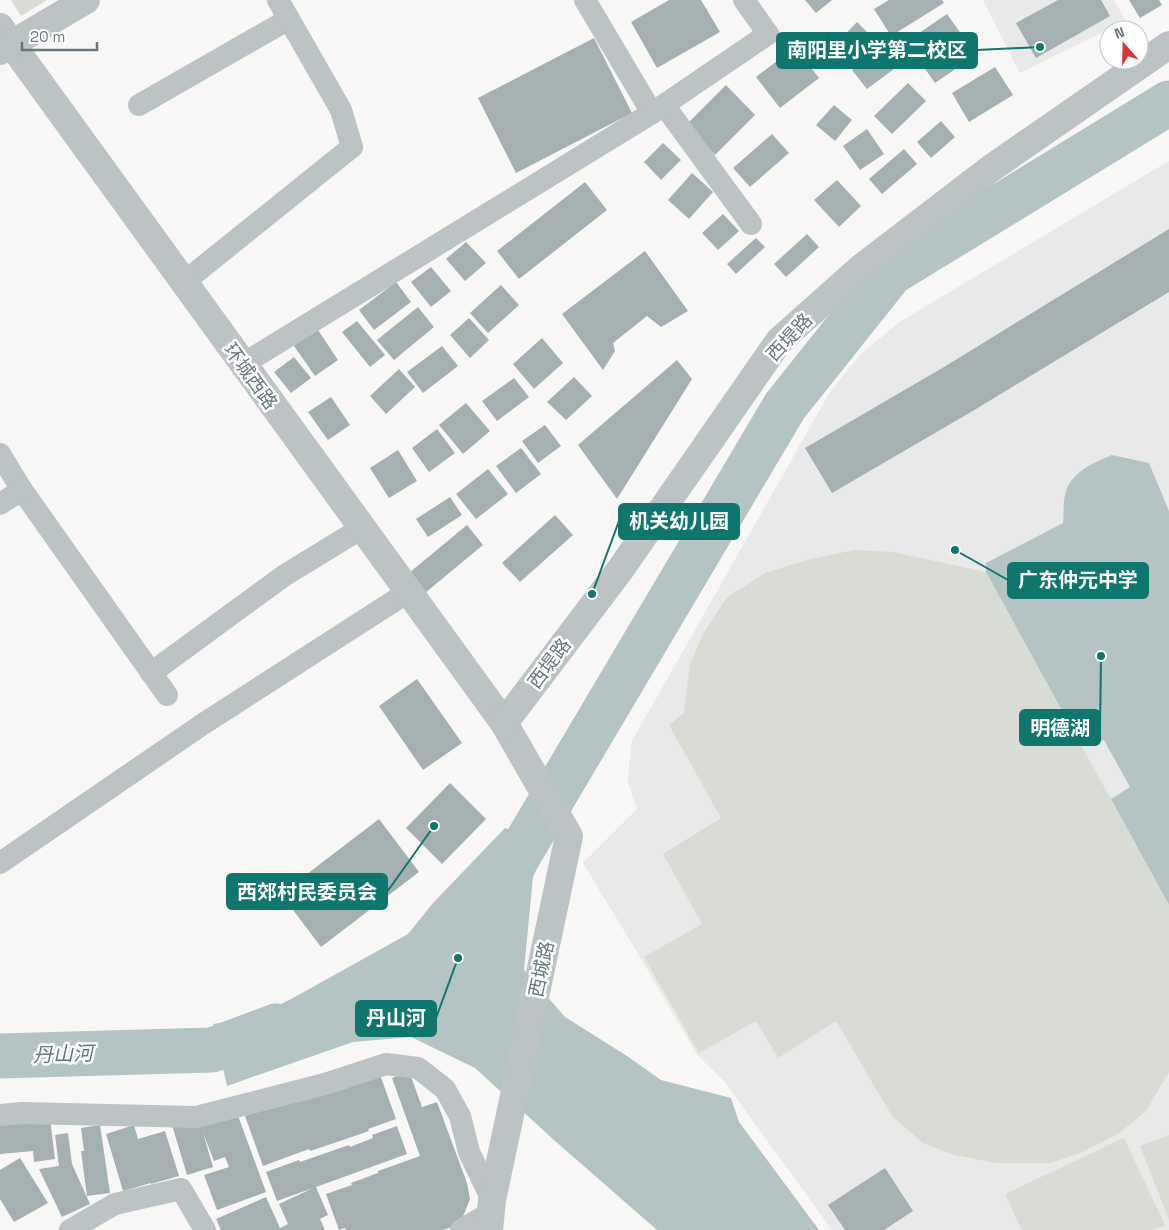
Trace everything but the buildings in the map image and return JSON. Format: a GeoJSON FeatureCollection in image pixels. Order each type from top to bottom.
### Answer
{"type":"FeatureCollection","features":[{"type":"Feature","properties":{"kind":"street"},"geometry":{"type":"LineString","coordinates":[[4,41],[86,0]]}},
{"type":"Feature","properties":{"kind":"street"},"geometry":{"type":"LineString","coordinates":[[184,282],[352,147],[341,110],[278,0]]}},
{"type":"Feature","properties":{"kind":"street"},"geometry":{"type":"LineString","coordinates":[[585,0],[658,109],[751,224]]}},
{"type":"Feature","properties":{"kind":"street"},"geometry":{"type":"LineString","coordinates":[[243,364],[658,109],[768,34],[744,0]]}},
{"type":"Feature","properties":{"kind":"street"},"geometry":{"type":"LineString","coordinates":[[139,105],[289,19]]}},
{"type":"Feature","properties":{"kind":"street","name":"环城西路"},"geometry":{"type":"LineString","coordinates":[[4,41],[184,282],[504,723]]}},
{"type":"Feature","properties":{"kind":"street","name":"西堤路"},"geometry":{"type":"LineString","coordinates":[[504,723],[620,570],[779,341],[862,267],[990,169],[1169,45]]}},
{"type":"Feature","properties":{"kind":"street"},"geometry":{"type":"LineString","coordinates":[[0,454],[22,490],[168,696]]}},
{"type":"Feature","properties":{"kind":"street"},"geometry":{"type":"LineString","coordinates":[[0,504],[22,490]]}},
{"type":"Feature","properties":{"kind":"street"},"geometry":{"type":"LineString","coordinates":[[152,673],[285,575],[362,528]]}},
{"type":"Feature","properties":{"kind":"street"},"geometry":{"type":"LineString","coordinates":[[0,863],[203,724],[408,592]]}},
{"type":"Feature","properties":{"kind":"street","name":"西城路"},"geometry":{"type":"LineString","coordinates":[[490,1214],[569,836],[504,723]]}},
{"type":"Feature","properties":{"kind":"street"},"geometry":{"type":"LineString","coordinates":[[0,1115],[22,1113],[196,1116],[325,1084],[386,1064],[418,1068],[445,1089],[460,1116],[469,1152],[490,1214],[461,1230]]}},
{"type":"Feature","properties":{"kind":"street"},"geometry":{"type":"LineString","coordinates":[[70,1230],[115,1204],[181,1189],[205,1230]]}},
{"type":"Feature","properties":{"kind":"shaded area"},"geometry":{"type":"Polygon","coordinates":[[[11,0],[47,0],[21,16],[11,0]]]}},
{"type":"Feature","properties":{"kind":"shaded area"},"geometry":{"type":"Polygon","coordinates":[[[983,0],[1114,0],[1125,20],[1099,20],[1099,34],[1020,73],[983,0]]]}},
{"type":"Feature","properties":{"kind":"shaded area"},"geometry":{"type":"Polygon","coordinates":[[[1169,161],[1169,1230],[832,1230],[724,1081],[697,1055],[583,863],[637,809],[628,783],[632,741],[830,392],[861,354],[901,321],[1169,161]]]}},
{"type":"Feature","properties":{"kind":"shaded area"},"geometry":{"type":"Polygon","coordinates":[[[1112,455],[1149,463],[1169,511],[1169,905],[1111,799],[1130,787],[1104,740],[1081,745],[986,572],[986,563],[1063,523],[1065,495],[1072,480],[1083,469],[1112,455]]]}},
{"type":"Feature","properties":{"kind":"shaded area"},"geometry":{"type":"Polygon","coordinates":[[[854,550],[893,552],[986,572],[1169,905],[1169,1072],[1146,1111],[1118,1134],[1078,1154],[1050,1163],[997,1163],[954,1155],[923,1143],[892,1116],[836,1021],[778,1058],[756,1021],[699,1053],[644,957],[702,924],[663,854],[721,818],[669,725],[684,713],[690,664],[703,634],[727,597],[765,573],[807,560],[854,550]]]}},
{"type":"Feature","properties":{"kind":"shaded area"},"geometry":{"type":"Polygon","coordinates":[[[505,828],[546,847],[533,877],[524,970],[565,1017],[661,1080],[731,1098],[739,1122],[819,1230],[657,1230],[475,1068],[411,1037],[353,1042],[227,1086],[213,1024],[253,1018],[408,934],[433,903],[505,828]]]}},
{"type":"Feature","properties":{"kind":"shaded area"},"geometry":{"type":"Polygon","coordinates":[[[1169,1135],[1169,1220],[1140,1146],[1169,1135]]]}},
{"type":"Feature","properties":{"kind":"shaded area"},"geometry":{"type":"Polygon","coordinates":[[[1124,1138],[1165,1225],[1154,1230],[1022,1230],[1005,1194],[1124,1138]]]}},
{"type":"Feature","properties":{"kind":"waterway"},"geometry":{"type":"LineString","coordinates":[[497,892],[785,406],[891,273],[1169,103]]}},
{"type":"Feature","properties":{"kind":"waterway","name":"丹山河"},"geometry":{"type":"LineString","coordinates":[[0,1056],[212,1050],[276,1026]]}},
{"type":"Feature","properties":{"kind":"place","name":"南阳里小学第二校区"},"geometry":{"type":"Point","coordinates":[1040,47]}},
{"type":"Feature","properties":{"kind":"place","name":"广东仲元中学"},"geometry":{"type":"Point","coordinates":[955,550]}},
{"type":"Feature","properties":{"kind":"place","name":"机关幼儿园"},"geometry":{"type":"Point","coordinates":[592,594]}},
{"type":"Feature","properties":{"kind":"place","name":"明德湖"},"geometry":{"type":"Point","coordinates":[1101,656]}},
{"type":"Feature","properties":{"kind":"place","name":"西郊村民委员会"},"geometry":{"type":"Point","coordinates":[434,826]}},
{"type":"Feature","properties":{"kind":"place","name":"丹山河"},"geometry":{"type":"Point","coordinates":[458,958]}}]}
